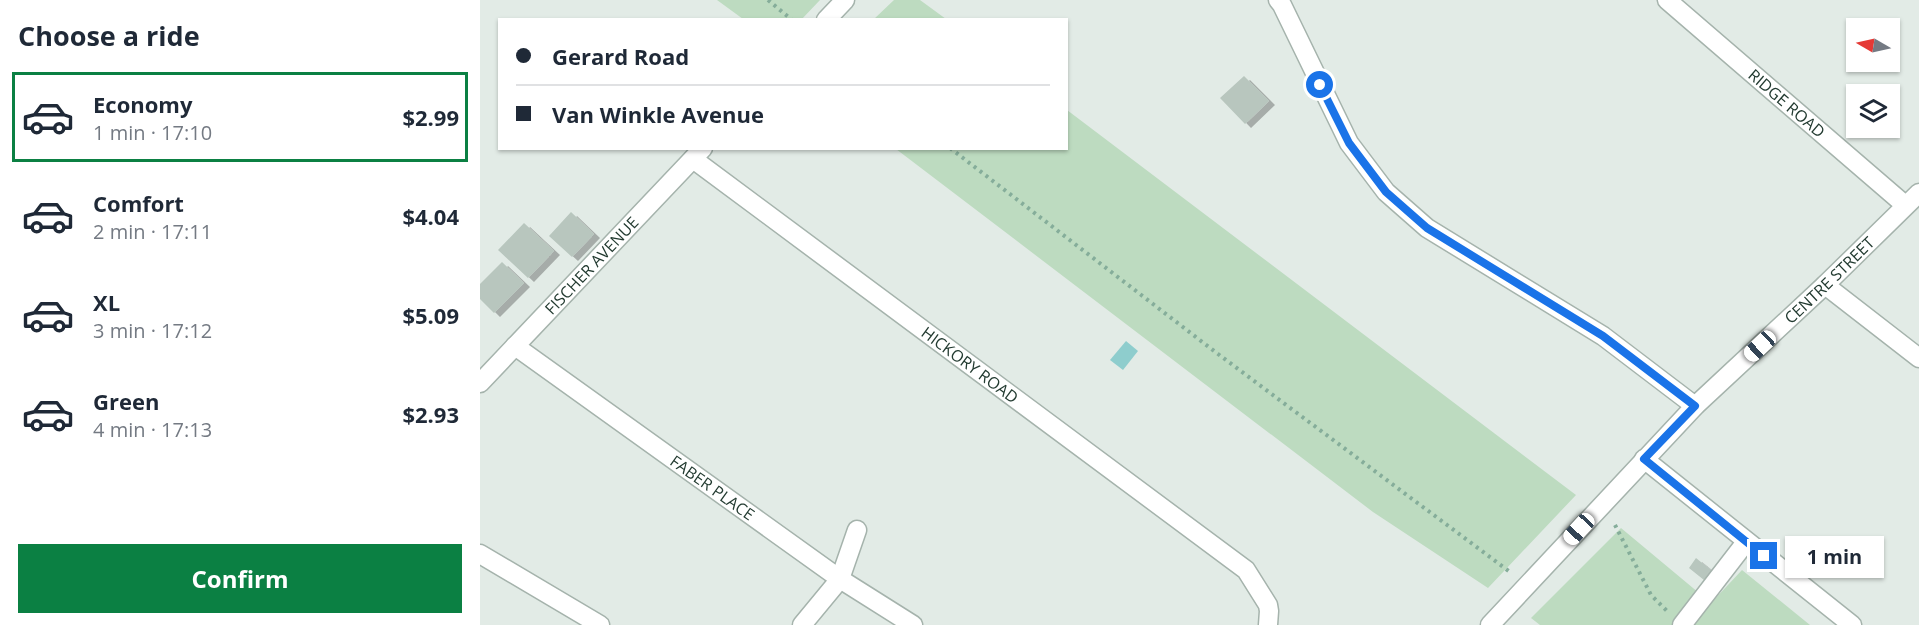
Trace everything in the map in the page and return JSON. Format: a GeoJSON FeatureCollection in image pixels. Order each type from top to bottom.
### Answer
{"type":"FeatureCollection","features":[{"type":"Feature","properties":{"kind":"street"},"geometry":{"type":"LineString","coordinates":[[828,18],[845,0]]}},
{"type":"Feature","properties":{"kind":"street"},"geometry":{"type":"LineString","coordinates":[[1278,0],[1349,143],[1386,192],[1427,228],[1603,336],[1695,406]]}},
{"type":"Feature","properties":{"kind":"street","name":"RIDGE ROAD"},"geometry":{"type":"LineString","coordinates":[[1667,0],[1905,206]]}},
{"type":"Feature","properties":{"kind":"street","name":"FISCHER AVENUE"},"geometry":{"type":"LineString","coordinates":[[480,382],[698,154]]}},
{"type":"Feature","properties":{"kind":"street","name":"HICKORY ROAD"},"geometry":{"type":"LineString","coordinates":[[698,154],[1246,570],[1268,605],[1268,625]]}},
{"type":"Feature","properties":{"kind":"street","name":"CENTRE STREET"},"geometry":{"type":"LineString","coordinates":[[1490,625],[1695,406],[1825,285],[1919,193]]}},
{"type":"Feature","properties":{"kind":"street"},"geometry":{"type":"LineString","coordinates":[[1825,285],[1919,358]]}},
{"type":"Feature","properties":{"kind":"street","name":"FABER PLACE"},"geometry":{"type":"LineString","coordinates":[[515,346],[840,579],[913,625]]}},
{"type":"Feature","properties":{"kind":"street"},"geometry":{"type":"LineString","coordinates":[[1644,459],[1852,625]]}},
{"type":"Feature","properties":{"kind":"street"},"geometry":{"type":"LineString","coordinates":[[802,625],[840,579],[857,530]]}},
{"type":"Feature","properties":{"kind":"street"},"geometry":{"type":"LineString","coordinates":[[1679,622],[1746,542]]}},
{"type":"Feature","properties":{"kind":"street"},"geometry":{"type":"LineString","coordinates":[[480,554],[600,625]]}},
{"type":"Feature","properties":{"kind":"path"},"geometry":{"type":"LineString","coordinates":[[768,0],[790,18]]}},
{"type":"Feature","properties":{"kind":"path"},"geometry":{"type":"LineString","coordinates":[[953,150],[1227,361],[1510,572]]}},
{"type":"Feature","properties":{"kind":"path"},"geometry":{"type":"LineString","coordinates":[[1615,525],[1651,595],[1679,622]]}},
{"type":"Feature","properties":{"kind":"green space"},"geometry":{"type":"Polygon","coordinates":[[[717,0],[820,0],[803,18],[742,18],[717,0]]]}},
{"type":"Feature","properties":{"kind":"green space"},"geometry":{"type":"Polygon","coordinates":[[[894,0],[920,0],[945,18],[875,18],[894,0]]]}},
{"type":"Feature","properties":{"kind":"green space"},"geometry":{"type":"Polygon","coordinates":[[[1068,111],[1576,495],[1488,588],[1373,512],[897,150],[1068,150],[1068,111]]]}},
{"type":"Feature","properties":{"kind":"green space"},"geometry":{"type":"Polygon","coordinates":[[[1621,528],[1711,603],[1742,570],[1810,625],[1540,625],[1531,618],[1621,528]]]}},
{"type":"Feature","properties":{"kind":"water"},"geometry":{"type":"Polygon","coordinates":[[[1126,341],[1138,351],[1123,370],[1110,360],[1126,341]]]}},
{"type":"Feature","properties":{"kind":"building"},"geometry":{"type":"Polygon","coordinates":[[[1244,76],[1269,101],[1245,124],[1220,98],[1244,76]]]}},
{"type":"Feature","properties":{"kind":"building"},"geometry":{"type":"Polygon","coordinates":[[[571,212],[594,234],[572,257],[549,236],[571,212]]]}},
{"type":"Feature","properties":{"kind":"building"},"geometry":{"type":"Polygon","coordinates":[[[524,223],[554,251],[528,278],[498,250],[524,223]]]}},
{"type":"Feature","properties":{"kind":"building"},"geometry":{"type":"Polygon","coordinates":[[[502,262],[524,283],[494,313],[480,299],[480,284],[502,262]]]}},
{"type":"Feature","properties":{"kind":"building"},"geometry":{"type":"Polygon","coordinates":[[[1696,558],[1712,571],[1704,580],[1689,568],[1696,558]]]}},
{"type":"Feature","properties":{"kind":"route"},"geometry":{"type":"LineString","coordinates":[[1320,85],[1349,143],[1386,192],[1427,228],[1603,336],[1695,406],[1644,459],[1764,556]]}}]}
